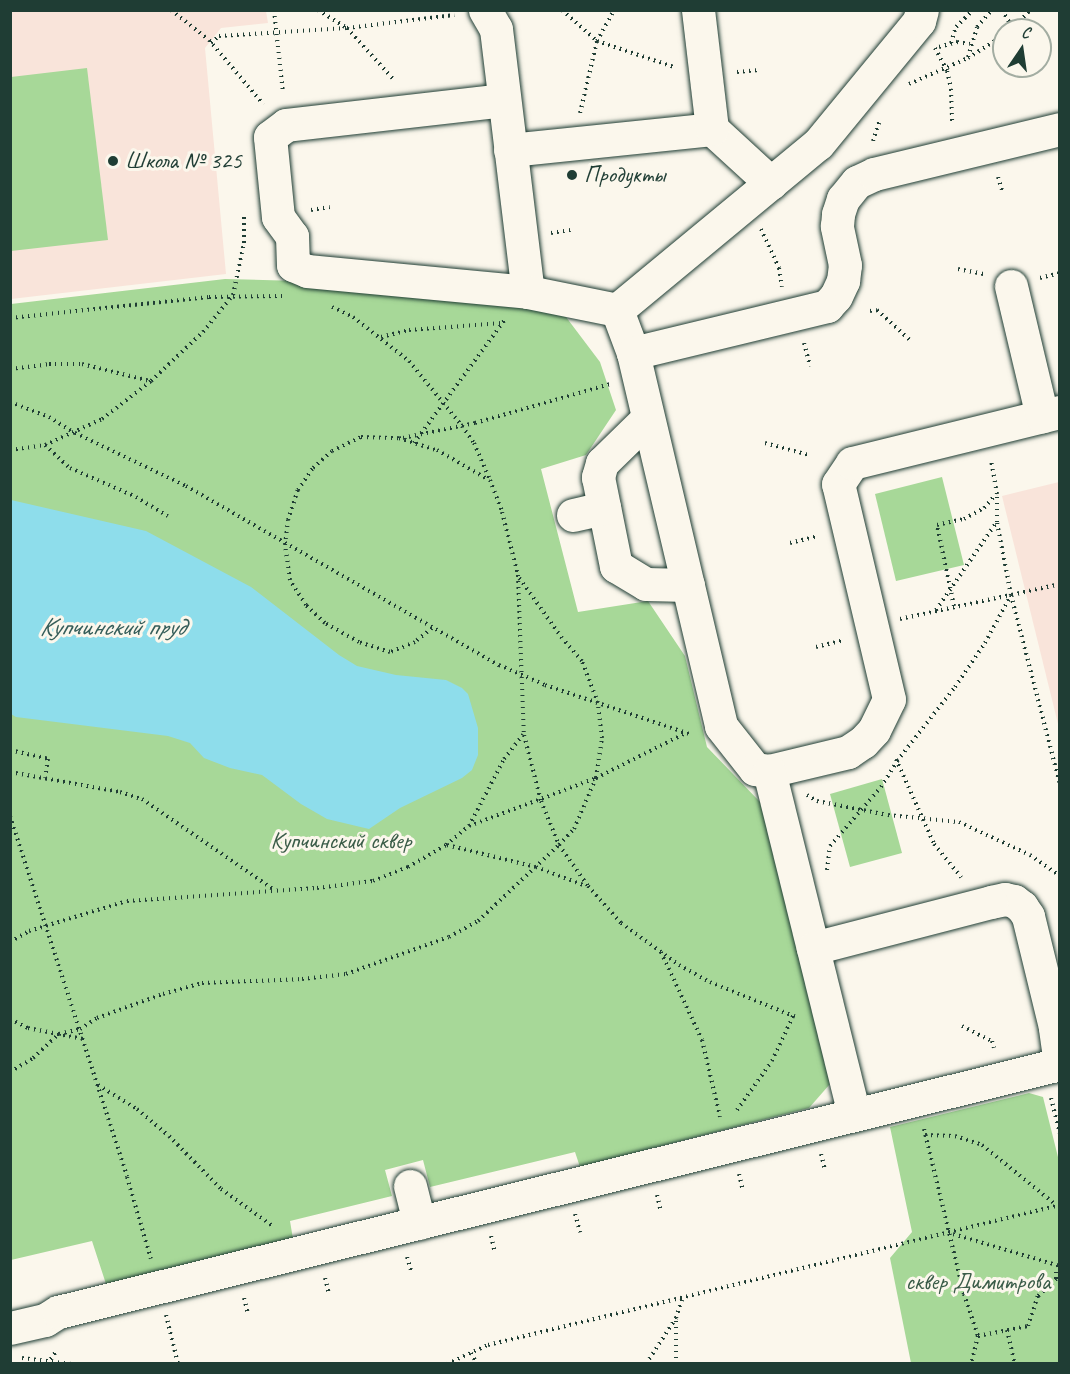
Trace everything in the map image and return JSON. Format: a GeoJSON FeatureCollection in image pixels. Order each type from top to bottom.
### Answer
{"type":"FeatureCollection","features":[{"type":"Feature","properties":{"kind":"lane"},"geometry":{"type":"LineString","coordinates":[[698,10],[712,129],[759,192]]}},
{"type":"Feature","properties":{"kind":"lane"},"geometry":{"type":"LineString","coordinates":[[485,11],[496,29],[528,292]]}},
{"type":"Feature","properties":{"kind":"lane"},"geometry":{"type":"LineString","coordinates":[[617,310],[818,144],[839,121],[919,17]]}},
{"type":"Feature","properties":{"kind":"lane"},"geometry":{"type":"LineString","coordinates":[[504,100],[286,125],[270,137],[278,217],[292,236],[293,265],[307,271],[528,292],[617,310]]}},
{"type":"Feature","properties":{"kind":"lane"},"geometry":{"type":"LineString","coordinates":[[510,150],[712,129]]}},
{"type":"Feature","properties":{"kind":"lane"},"geometry":{"type":"LineString","coordinates":[[635,363],[796,326],[827,306],[836,296],[843,281],[844,265],[837,226],[843,199],[857,182],[874,174],[1059,129]]}},
{"type":"Feature","properties":{"kind":"lane"},"geometry":{"type":"LineString","coordinates":[[617,310],[635,363],[721,726],[729,740],[755,769],[769,771],[848,752],[863,742],[874,730],[889,699],[838,484],[852,463],[1051,414],[1002,281]]}},
{"type":"Feature","properties":{"kind":"lane"},"geometry":{"type":"LineString","coordinates":[[647,419],[602,463],[598,477],[616,566],[646,584],[688,585]]}},
{"type":"Feature","properties":{"kind":"lane"},"geometry":{"type":"LineString","coordinates":[[573,515],[604,508]]}},
{"type":"Feature","properties":{"kind":"lane"},"geometry":{"type":"LineString","coordinates":[[769,771],[854,1115]]}},
{"type":"Feature","properties":{"kind":"lane"},"geometry":{"type":"LineString","coordinates":[[10,1328],[45,1320],[58,1312],[419,1223],[725,1135],[854,1115],[1059,1064],[1055,1027],[1028,916],[1014,901],[1005,899],[991,902],[813,948]]}},
{"type":"Feature","properties":{"kind":"lane"},"geometry":{"type":"LineString","coordinates":[[410,1186],[419,1223]]}},
{"type":"Feature","properties":{"kind":"path"},"geometry":{"type":"LineString","coordinates":[[171,10],[211,43],[273,115],[286,125]]}},
{"type":"Feature","properties":{"kind":"path"},"geometry":{"type":"LineString","coordinates":[[274,10],[286,125]]}},
{"type":"Feature","properties":{"kind":"path"},"geometry":{"type":"LineString","coordinates":[[318,10],[346,28],[420,109]]}},
{"type":"Feature","properties":{"kind":"path"},"geometry":{"type":"LineString","coordinates":[[562,10],[597,41],[649,60],[704,76]]}},
{"type":"Feature","properties":{"kind":"path"},"geometry":{"type":"LineString","coordinates":[[574,143],[597,41],[614,10]]}},
{"type":"Feature","properties":{"kind":"path"},"geometry":{"type":"LineString","coordinates":[[951,43],[956,27],[973,10]]}},
{"type":"Feature","properties":{"kind":"path"},"geometry":{"type":"LineString","coordinates":[[968,58],[977,27],[992,10]]}},
{"type":"Feature","properties":{"kind":"path"},"geometry":{"type":"LineString","coordinates":[[211,43],[219,36],[277,30],[346,28],[485,11]]}},
{"type":"Feature","properties":{"kind":"path"},"geometry":{"type":"LineString","coordinates":[[919,17],[945,68],[953,97],[949,156]]}},
{"type":"Feature","properties":{"kind":"path"},"geometry":{"type":"LineString","coordinates":[[902,90],[918,78],[968,58],[992,43]]}},
{"type":"Feature","properties":{"kind":"path"},"geometry":{"type":"LineString","coordinates":[[874,174],[874,140],[881,118]]}},
{"type":"Feature","properties":{"kind":"path"},"geometry":{"type":"LineString","coordinates":[[759,192],[779,268],[810,366]]}},
{"type":"Feature","properties":{"kind":"path"},"geometry":{"type":"LineString","coordinates":[[958,269],[1002,281]]}},
{"type":"Feature","properties":{"kind":"path"},"geometry":{"type":"LineString","coordinates":[[1053,275],[1059,277]]}},
{"type":"Feature","properties":{"kind":"path"},"geometry":{"type":"LineString","coordinates":[[414,443],[528,292]]}},
{"type":"Feature","properties":{"kind":"path"},"geometry":{"type":"LineString","coordinates":[[10,450],[45,445],[102,419],[151,381],[203,332],[233,296]]}},
{"type":"Feature","properties":{"kind":"path"},"geometry":{"type":"LineString","coordinates":[[10,318],[233,296],[286,296]]}},
{"type":"Feature","properties":{"kind":"path"},"geometry":{"type":"LineString","coordinates":[[326,303],[353,317],[409,361],[445,402],[462,426],[474,444],[490,480],[502,512],[518,575],[524,735],[541,801],[559,845],[588,886],[621,923],[661,952],[710,982],[833,1033]]}},
{"type":"Feature","properties":{"kind":"path"},"geometry":{"type":"LineString","coordinates":[[870,311],[877,310],[911,341]]}},
{"type":"Feature","properties":{"kind":"path"},"geometry":{"type":"LineString","coordinates":[[381,337],[409,330],[503,323]]}},
{"type":"Feature","properties":{"kind":"path"},"geometry":{"type":"LineString","coordinates":[[432,627],[416,642],[390,652],[358,642],[325,623],[306,605],[290,580],[285,545],[288,520],[298,490],[313,468],[332,451],[361,437],[399,438],[462,426],[597,388],[635,363]]}},
{"type":"Feature","properties":{"kind":"path"},"geometry":{"type":"LineString","coordinates":[[10,369],[49,364],[82,364],[151,381]]}},
{"type":"Feature","properties":{"kind":"path"},"geometry":{"type":"LineString","coordinates":[[10,402],[49,417],[75,433],[186,486],[285,545],[499,665],[598,703],[686,733],[720,741],[729,740]]}},
{"type":"Feature","properties":{"kind":"path"},"geometry":{"type":"LineString","coordinates":[[987,429],[996,494],[997,522],[1011,595],[1059,784]]}},
{"type":"Feature","properties":{"kind":"path"},"geometry":{"type":"LineString","coordinates":[[399,438],[437,450],[490,480]]}},
{"type":"Feature","properties":{"kind":"path"},"geometry":{"type":"LineString","coordinates":[[765,443],[809,455]]}},
{"type":"Feature","properties":{"kind":"path"},"geometry":{"type":"LineString","coordinates":[[45,445],[70,468],[136,497],[168,516]]}},
{"type":"Feature","properties":{"kind":"path"},"geometry":{"type":"LineString","coordinates":[[954,606],[937,525],[964,519],[984,508],[996,494]]}},
{"type":"Feature","properties":{"kind":"path"},"geometry":{"type":"LineString","coordinates":[[935,611],[997,522]]}},
{"type":"Feature","properties":{"kind":"path"},"geometry":{"type":"LineString","coordinates":[[790,543],[828,534]]}},
{"type":"Feature","properties":{"kind":"path"},"geometry":{"type":"LineString","coordinates":[[10,1072],[33,1058],[59,1034],[80,1029],[97,1018],[163,994],[202,984],[346,974],[402,956],[449,937],[478,921],[559,845],[574,829],[596,778],[602,738],[598,703],[582,661],[562,638],[518,575]]}},
{"type":"Feature","properties":{"kind":"path"},"geometry":{"type":"LineString","coordinates":[[872,626],[1059,584]]}},
{"type":"Feature","properties":{"kind":"path"},"geometry":{"type":"LineString","coordinates":[[827,875],[830,846],[882,787],[897,760],[955,687],[985,643],[1011,595]]}},
{"type":"Feature","properties":{"kind":"path"},"geometry":{"type":"LineString","coordinates":[[874,730],[888,745],[897,760],[921,820],[954,872],[991,902]]}},
{"type":"Feature","properties":{"kind":"path"},"geometry":{"type":"LineString","coordinates":[[10,942],[29,931],[127,901],[274,889],[317,888],[373,881],[408,867],[446,845],[469,826],[541,801],[596,778],[686,733]]}},
{"type":"Feature","properties":{"kind":"path"},"geometry":{"type":"LineString","coordinates":[[469,826],[504,759],[524,735]]}},
{"type":"Feature","properties":{"kind":"path"},"geometry":{"type":"LineString","coordinates":[[10,750],[48,759],[45,778]]}},
{"type":"Feature","properties":{"kind":"path"},"geometry":{"type":"LineString","coordinates":[[769,771],[817,801],[921,820],[936,818],[959,822],[1030,855],[1059,876]]}},
{"type":"Feature","properties":{"kind":"path"},"geometry":{"type":"LineString","coordinates":[[10,772],[120,792],[142,799],[274,889]]}},
{"type":"Feature","properties":{"kind":"path"},"geometry":{"type":"LineString","coordinates":[[10,816],[48,926],[98,1085],[159,1288],[178,1364]]}},
{"type":"Feature","properties":{"kind":"path"},"geometry":{"type":"LineString","coordinates":[[10,835],[16,835]]}},
{"type":"Feature","properties":{"kind":"path"},"geometry":{"type":"LineString","coordinates":[[446,845],[536,867],[588,886]]}},
{"type":"Feature","properties":{"kind":"path"},"geometry":{"type":"LineString","coordinates":[[661,952],[702,1040],[725,1135]]}},
{"type":"Feature","properties":{"kind":"path"},"geometry":{"type":"LineString","coordinates":[[725,1135],[759,1082],[793,1017],[796,1006]]}},
{"type":"Feature","properties":{"kind":"path"},"geometry":{"type":"LineString","coordinates":[[10,1019],[28,1029],[83,1039]]}},
{"type":"Feature","properties":{"kind":"path"},"geometry":{"type":"LineString","coordinates":[[98,1085],[137,1109],[169,1136],[221,1189],[249,1207],[301,1252]]}},
{"type":"Feature","properties":{"kind":"path"},"geometry":{"type":"LineString","coordinates":[[917,1100],[949,1233],[978,1336],[971,1364]]}},
{"type":"Feature","properties":{"kind":"path"},"geometry":{"type":"LineString","coordinates":[[1053,1108],[1059,1107]]}},
{"type":"Feature","properties":{"kind":"path"},"geometry":{"type":"LineString","coordinates":[[926,1135],[956,1136],[982,1145],[1058,1205]]}},
{"type":"Feature","properties":{"kind":"path"},"geometry":{"type":"LineString","coordinates":[[447,1364],[489,1345],[1058,1205]]}},
{"type":"Feature","properties":{"kind":"path"},"geometry":{"type":"LineString","coordinates":[[949,1233],[1058,1267],[1056,1279],[1038,1296],[1028,1326],[978,1336]]}},
{"type":"Feature","properties":{"kind":"path"},"geometry":{"type":"LineString","coordinates":[[646,1364],[676,1318],[682,1298]]}},
{"type":"Feature","properties":{"kind":"path"},"geometry":{"type":"LineString","coordinates":[[676,1318],[676,1364]]}},
{"type":"Feature","properties":{"kind":"path"},"geometry":{"type":"LineString","coordinates":[[1007,1330],[1015,1364]]}},
{"type":"Feature","properties":{"kind":"path"},"geometry":{"type":"LineString","coordinates":[[471,1353],[477,1364]]}},
{"type":"Feature","properties":{"kind":"path"},"geometry":{"type":"LineString","coordinates":[[10,1355],[33,1361],[72,1364]]}},
{"type":"Feature","properties":{"kind":"shaded area","name":"Школа № 325"},"geometry":{"type":"Polygon","coordinates":[[[10,11],[266,11],[268,23],[221,28],[205,48],[226,274],[11,299],[10,11]]]}},
{"type":"Feature","properties":{"kind":"shaded area"},"geometry":{"type":"Polygon","coordinates":[[[1060,482],[1059,728],[1002,496],[1060,482]]]}},
{"type":"Feature","properties":{"kind":"green space"},"geometry":{"type":"Polygon","coordinates":[[[87,68],[108,240],[11,251],[11,77],[87,68]]]}},
{"type":"Feature","properties":{"kind":"green space","name":"Купчинский сквер"},"geometry":{"type":"Polygon","coordinates":[[[225,279],[299,281],[563,313],[600,362],[616,410],[586,455],[541,469],[578,612],[648,601],[685,656],[707,747],[761,803],[830,1084],[809,1108],[580,1167],[575,1152],[430,1187],[423,1160],[385,1170],[392,1196],[290,1221],[293,1239],[106,1284],[92,1241],[11,1260],[11,304],[225,279]]]}},
{"type":"Feature","properties":{"kind":"green space"},"geometry":{"type":"Polygon","coordinates":[[[942,477],[964,565],[896,581],[875,494],[942,477]]]}},
{"type":"Feature","properties":{"kind":"green space"},"geometry":{"type":"Polygon","coordinates":[[[882,779],[902,853],[850,867],[830,794],[882,779]]]}},
{"type":"Feature","properties":{"kind":"green space","name":"сквер Димитрова"},"geometry":{"type":"Polygon","coordinates":[[[1029,1093],[1043,1097],[1059,1161],[1059,1363],[911,1363],[890,1258],[912,1232],[890,1127],[1029,1093]]]}},
{"type":"Feature","properties":{"kind":"water","name":"Купчинский пруд"},"geometry":{"type":"Polygon","coordinates":[[[11,500],[146,531],[251,587],[339,655],[357,666],[396,675],[446,680],[462,688],[468,694],[478,728],[478,755],[472,770],[462,778],[400,808],[369,829],[327,819],[301,804],[262,775],[230,768],[204,758],[190,743],[168,736],[16,717],[11,714],[11,500]]]}},
{"type":"Feature","properties":{"kind":"place","name":"Школа № 325"},"geometry":{"type":"Point","coordinates":[113,161]}},
{"type":"Feature","properties":{"kind":"place","name":"Продукты"},"geometry":{"type":"Point","coordinates":[572,175]}}]}
